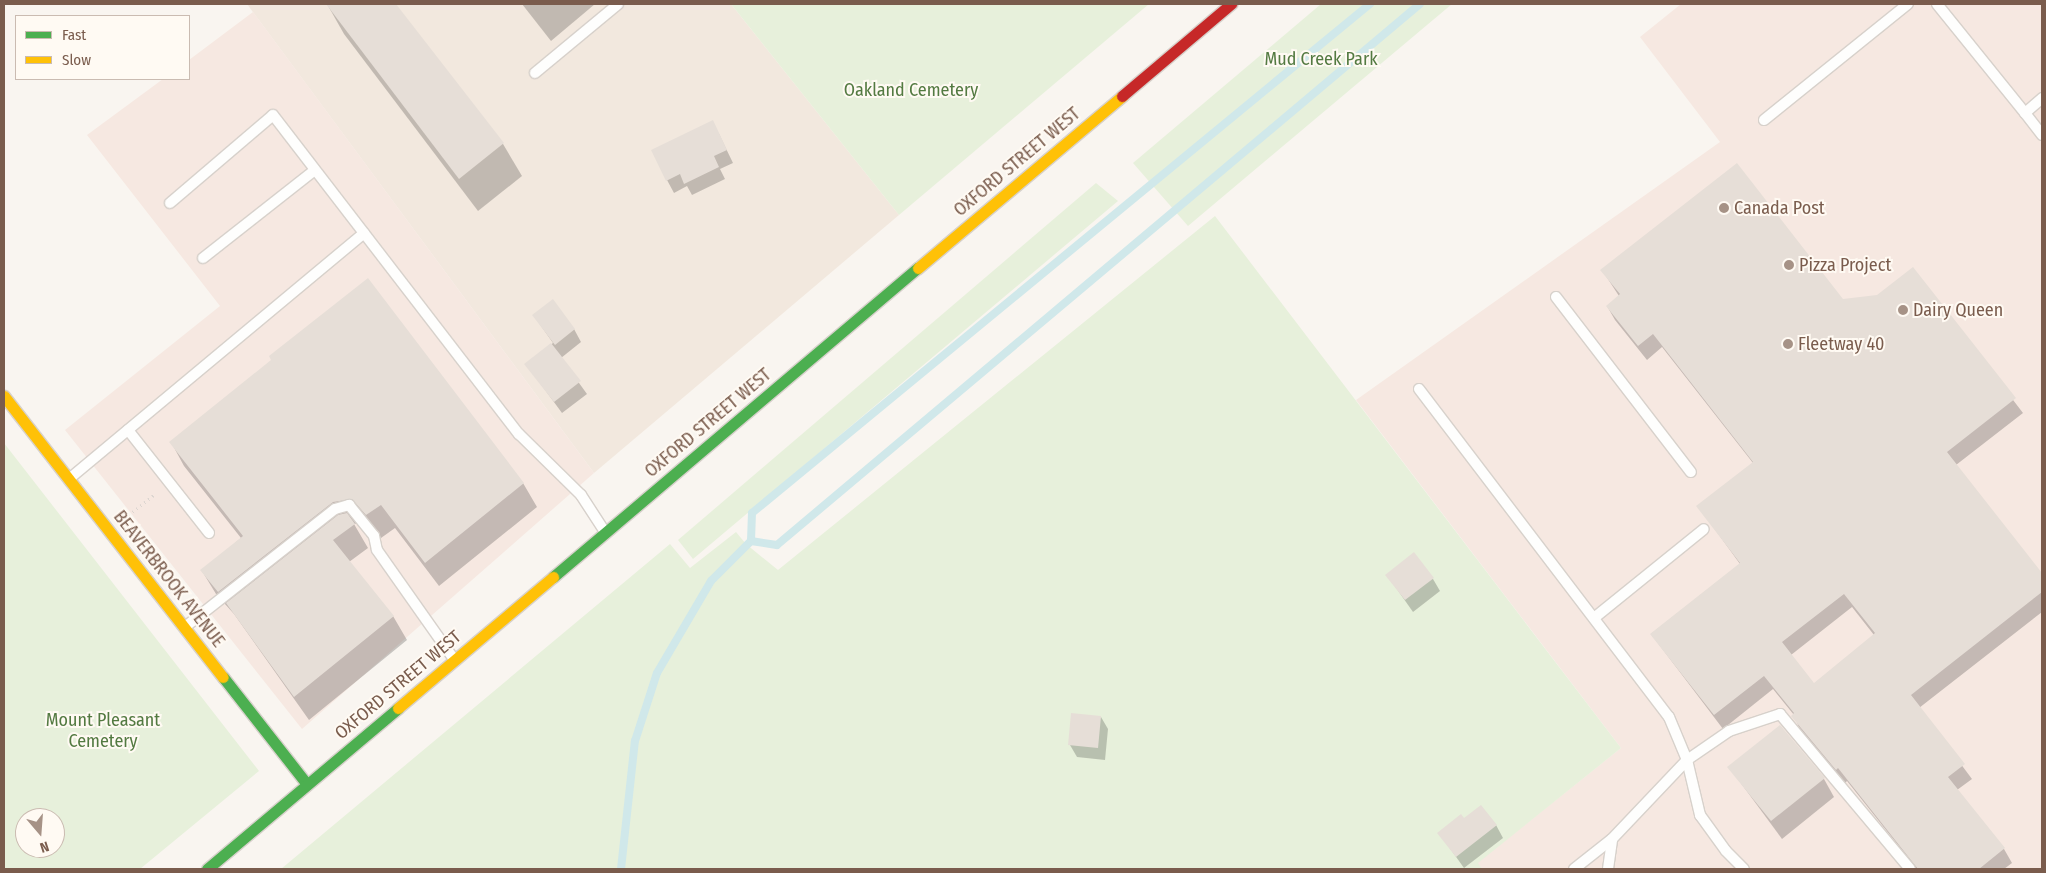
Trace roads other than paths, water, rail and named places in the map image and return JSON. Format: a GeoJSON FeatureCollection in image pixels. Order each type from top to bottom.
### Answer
{"type":"FeatureCollection","features":[{"type":"Feature","properties":{"kind":"main road","name":"OXFORD STREET WEST"},"geometry":{"type":"LineString","coordinates":[[207,869],[1231,4]]}},
{"type":"Feature","properties":{"kind":"main road","name":"BEAVERBROOK AVENUE"},"geometry":{"type":"LineString","coordinates":[[4,396],[308,784]]}},
{"type":"Feature","properties":{"kind":"lane"},"geometry":{"type":"LineString","coordinates":[[535,73],[618,4]]}},
{"type":"Feature","properties":{"kind":"lane"},"geometry":{"type":"LineString","coordinates":[[1764,120],[1908,4]]}},
{"type":"Feature","properties":{"kind":"lane"},"geometry":{"type":"LineString","coordinates":[[1937,4],[2042,135]]}},
{"type":"Feature","properties":{"kind":"lane"},"geometry":{"type":"LineString","coordinates":[[2025,113],[2042,98]]}},
{"type":"Feature","properties":{"kind":"lane"},"geometry":{"type":"LineString","coordinates":[[170,203],[273,115],[519,434],[581,495],[606,533]]}},
{"type":"Feature","properties":{"kind":"lane"},"geometry":{"type":"LineString","coordinates":[[203,258],[315,170]]}},
{"type":"Feature","properties":{"kind":"lane"},"geometry":{"type":"LineString","coordinates":[[69,480],[364,233]]}},
{"type":"Feature","properties":{"kind":"lane"},"geometry":{"type":"LineString","coordinates":[[1556,297],[1691,472]]}},
{"type":"Feature","properties":{"kind":"lane"},"geometry":{"type":"LineString","coordinates":[[1419,389],[1669,717],[1687,760],[1700,815],[1726,851],[1744,869]]}},
{"type":"Feature","properties":{"kind":"lane"},"geometry":{"type":"LineString","coordinates":[[128,430],[209,532]]}},
{"type":"Feature","properties":{"kind":"lane"},"geometry":{"type":"LineString","coordinates":[[185,628],[335,510],[349,505],[374,536],[377,550],[455,660]]}},
{"type":"Feature","properties":{"kind":"lane"},"geometry":{"type":"LineString","coordinates":[[1594,618],[1704,528]]}},
{"type":"Feature","properties":{"kind":"lane"},"geometry":{"type":"LineString","coordinates":[[1574,869],[1612,839],[1687,760],[1729,731],[1780,714],[1799,733],[1910,869]]}},
{"type":"Feature","properties":{"kind":"lane"},"geometry":{"type":"LineString","coordinates":[[1608,869],[1612,839]]}},
{"type":"Feature","properties":{"kind":"waterway"},"geometry":{"type":"LineString","coordinates":[[751,541],[752,513],[1370,4]]}},
{"type":"Feature","properties":{"kind":"waterway"},"geometry":{"type":"LineString","coordinates":[[621,869],[635,741],[657,673],[711,581],[751,541],[777,545],[1420,4]]}},
{"type":"Feature","properties":{"kind":"place","name":"Canada Post"},"geometry":{"type":"Point","coordinates":[1724,208]}},
{"type":"Feature","properties":{"kind":"place","name":"Pizza Project"},"geometry":{"type":"Point","coordinates":[1789,265]}},
{"type":"Feature","properties":{"kind":"place","name":"Dairy Queen"},"geometry":{"type":"Point","coordinates":[1903,310]}},
{"type":"Feature","properties":{"kind":"place","name":"Fleetway 40"},"geometry":{"type":"Point","coordinates":[1788,344]}},
{"type":"Feature","properties":{"kind":"park label","name":"Mud Creek Park"},"geometry":{"type":"Point","coordinates":[1321,59]}},
{"type":"Feature","properties":{"kind":"park label","name":"Oakland Cemetery"},"geometry":{"type":"Point","coordinates":[911,90]}},
{"type":"Feature","properties":{"kind":"park label","name":"Mount Pleasant Cemetery"},"geometry":{"type":"Point","coordinates":[103,731]}}]}
